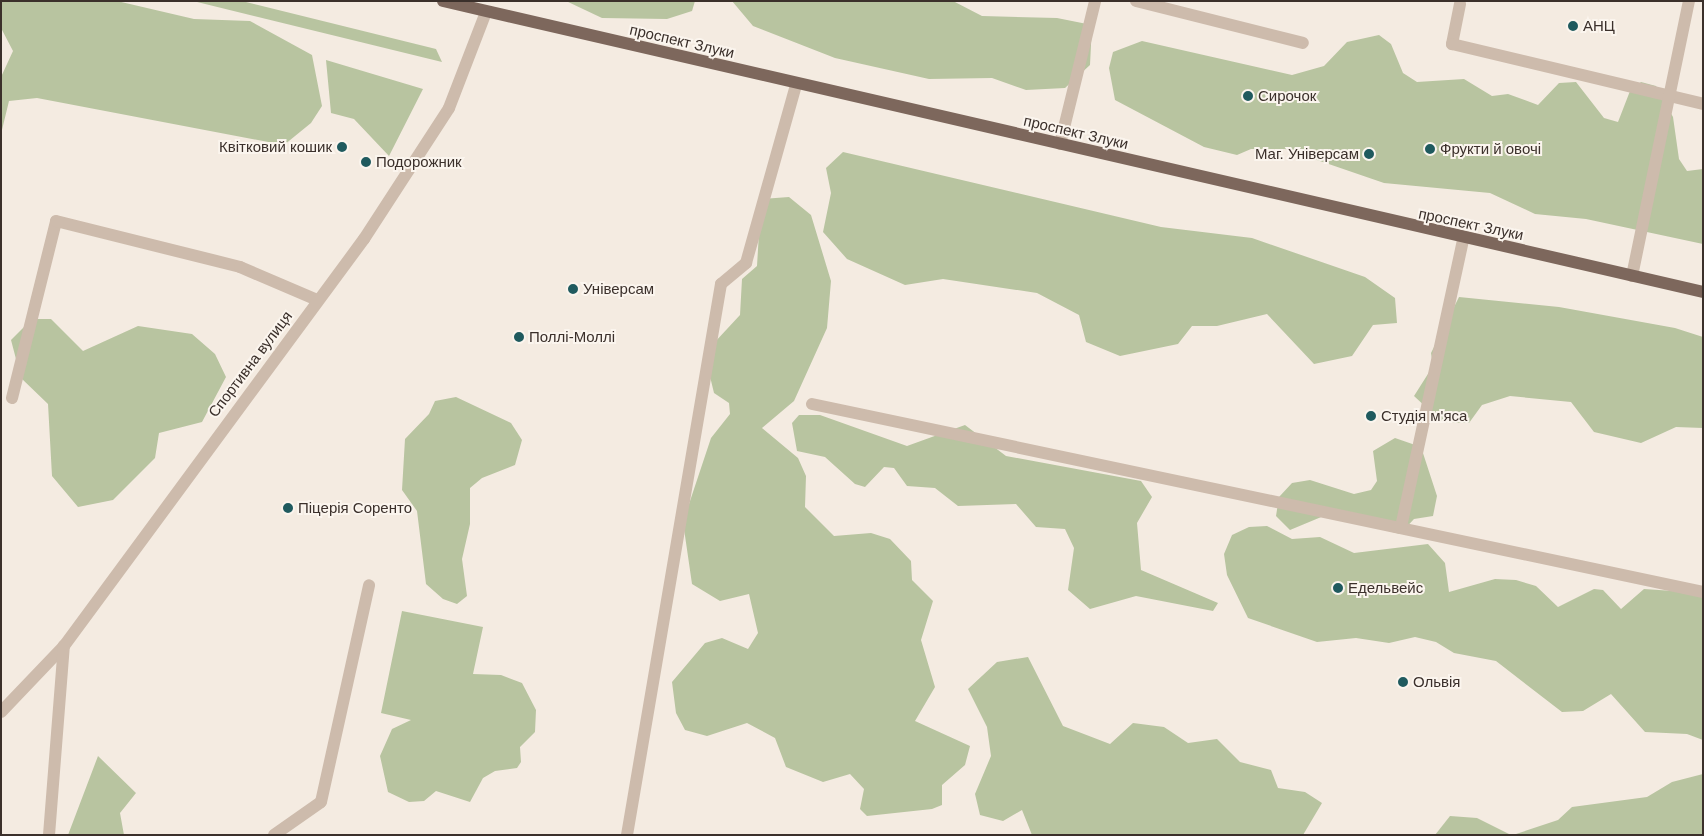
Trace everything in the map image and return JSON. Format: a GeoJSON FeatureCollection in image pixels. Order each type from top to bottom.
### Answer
{"type":"FeatureCollection","features":[{"type":"Feature","properties":{"kind":"main road","name":"проспект Злуки"},"geometry":{"type":"LineString","coordinates":[[443,1],[796,85],[1060,144],[1463,240],[1703,292]]}},
{"type":"Feature","properties":{"kind":"street"},"geometry":{"type":"LineString","coordinates":[[1060,144],[1095,1]]}},
{"type":"Feature","properties":{"kind":"street"},"geometry":{"type":"LineString","coordinates":[[1136,1],[1303,43]]}},
{"type":"Feature","properties":{"kind":"street"},"geometry":{"type":"LineString","coordinates":[[1632,276],[1689,1]]}},
{"type":"Feature","properties":{"kind":"street"},"geometry":{"type":"LineString","coordinates":[[1460,4],[1452,44],[1703,104]]}},
{"type":"Feature","properties":{"kind":"street","name":"Спортивна вулиця"},"geometry":{"type":"LineString","coordinates":[[1,712],[64,646],[394,196],[449,108],[486,12]]}},
{"type":"Feature","properties":{"kind":"street"},"geometry":{"type":"LineString","coordinates":[[627,835],[721,284],[746,263],[796,85]]}},
{"type":"Feature","properties":{"kind":"street"},"geometry":{"type":"LineString","coordinates":[[12,398],[56,221],[240,267],[318,300]]}},
{"type":"Feature","properties":{"kind":"street"},"geometry":{"type":"LineString","coordinates":[[1401,527],[1463,240]]}},
{"type":"Feature","properties":{"kind":"street"},"geometry":{"type":"LineString","coordinates":[[812,404],[1703,592]]}},
{"type":"Feature","properties":{"kind":"street"},"geometry":{"type":"LineString","coordinates":[[274,835],[321,802],[369,584]]}},
{"type":"Feature","properties":{"kind":"street"},"geometry":{"type":"LineString","coordinates":[[49,835],[64,646]]}},
{"type":"Feature","properties":{"kind":"green space"},"geometry":{"type":"Polygon","coordinates":[[[1,1],[117,1],[194,19],[250,21],[312,55],[322,106],[311,123],[284,145],[37,98],[9,101],[1,134],[1,77],[13,51],[1,28],[1,1]]]}},
{"type":"Feature","properties":{"kind":"green space"},"geometry":{"type":"Polygon","coordinates":[[[193,1],[242,1],[436,49],[442,62],[193,1]]]}},
{"type":"Feature","properties":{"kind":"green space"},"geometry":{"type":"Polygon","coordinates":[[[566,1],[695,1],[692,11],[667,19],[602,18],[566,1]]]}},
{"type":"Feature","properties":{"kind":"green space"},"geometry":{"type":"Polygon","coordinates":[[[732,1],[953,1],[982,16],[1057,18],[1092,25],[1090,65],[1065,88],[1026,90],[992,78],[929,79],[835,58],[753,26],[732,1]]]}},
{"type":"Feature","properties":{"kind":"green space"},"geometry":{"type":"Polygon","coordinates":[[[1379,35],[1391,44],[1403,73],[1417,82],[1464,79],[1492,96],[1508,94],[1538,105],[1559,83],[1576,82],[1604,118],[1618,122],[1630,91],[1641,82],[1656,86],[1673,117],[1679,159],[1687,171],[1703,169],[1703,244],[1586,219],[1535,214],[1490,193],[1384,183],[1285,149],[1251,149],[1237,155],[1204,147],[1115,100],[1109,68],[1113,52],[1142,41],[1292,75],[1324,66],[1347,42],[1379,35]]]}},
{"type":"Feature","properties":{"kind":"green space"},"geometry":{"type":"Polygon","coordinates":[[[326,60],[423,89],[389,156],[354,119],[331,113],[326,60]]]}},
{"type":"Feature","properties":{"kind":"green space"},"geometry":{"type":"Polygon","coordinates":[[[843,152],[1161,227],[1252,238],[1365,277],[1395,298],[1397,323],[1373,325],[1352,356],[1314,364],[1267,314],[1217,326],[1192,326],[1178,344],[1120,356],[1086,342],[1079,315],[1037,293],[943,279],[905,285],[847,259],[823,232],[831,193],[826,168],[843,152]]]}},
{"type":"Feature","properties":{"kind":"green space"},"geometry":{"type":"Polygon","coordinates":[[[789,197],[811,215],[831,281],[827,328],[794,401],[762,428],[798,458],[806,476],[805,507],[834,536],[871,533],[890,539],[911,561],[912,580],[933,601],[921,640],[935,687],[915,721],[970,746],[965,765],[942,785],[942,805],[932,809],[867,816],[860,809],[864,789],[850,774],[823,782],[786,767],[775,738],[747,723],[707,736],[685,730],[676,713],[672,682],[705,643],[722,638],[748,649],[758,633],[749,594],[720,601],[692,584],[683,522],[711,438],[730,414],[729,403],[714,393],[707,364],[714,343],[740,315],[742,279],[757,266],[761,199],[789,197]]]}},
{"type":"Feature","properties":{"kind":"green space"},"geometry":{"type":"Polygon","coordinates":[[[1459,297],[1559,307],[1675,328],[1703,337],[1703,428],[1676,427],[1641,443],[1594,432],[1571,402],[1510,396],[1482,405],[1469,423],[1442,422],[1414,396],[1433,366],[1431,353],[1459,297]]]}},
{"type":"Feature","properties":{"kind":"green space"},"geometry":{"type":"Polygon","coordinates":[[[32,319],[51,319],[83,351],[138,326],[192,334],[215,354],[226,377],[202,422],[159,433],[155,458],[113,500],[78,507],[52,476],[48,404],[21,378],[11,340],[32,319]]]}},
{"type":"Feature","properties":{"kind":"green space"},"geometry":{"type":"Polygon","coordinates":[[[456,397],[511,423],[522,440],[515,465],[482,478],[470,488],[470,524],[462,559],[467,596],[457,604],[443,599],[426,584],[417,511],[402,490],[405,439],[429,414],[435,401],[456,397]]]}},
{"type":"Feature","properties":{"kind":"green space"},"geometry":{"type":"Polygon","coordinates":[[[799,415],[820,415],[907,446],[965,425],[1006,456],[1141,481],[1152,497],[1137,523],[1141,570],[1218,603],[1213,611],[1136,596],[1090,609],[1068,590],[1074,548],[1065,529],[1036,527],[1016,504],[958,506],[935,488],[907,486],[894,468],[884,467],[865,487],[855,484],[825,457],[797,451],[792,423],[799,415]]]}},
{"type":"Feature","properties":{"kind":"green space"},"geometry":{"type":"Polygon","coordinates":[[[1395,438],[1421,447],[1437,496],[1433,516],[1414,519],[1400,534],[1326,515],[1290,530],[1276,516],[1279,497],[1292,483],[1310,480],[1354,494],[1371,490],[1377,481],[1373,451],[1395,438]]]}},
{"type":"Feature","properties":{"kind":"green space"},"geometry":{"type":"Polygon","coordinates":[[[1267,526],[1292,539],[1320,537],[1354,553],[1428,544],[1445,563],[1449,592],[1495,579],[1516,580],[1536,586],[1558,607],[1594,589],[1603,590],[1621,609],[1644,589],[1703,593],[1703,740],[1687,734],[1645,732],[1611,694],[1583,711],[1562,712],[1496,661],[1454,653],[1436,642],[1415,637],[1389,643],[1356,638],[1317,642],[1248,618],[1227,575],[1224,554],[1232,535],[1249,527],[1267,526]]]}},
{"type":"Feature","properties":{"kind":"green space"},"geometry":{"type":"Polygon","coordinates":[[[402,611],[483,627],[473,674],[501,675],[522,683],[536,710],[535,732],[520,747],[521,762],[517,768],[495,771],[483,778],[470,802],[436,791],[424,801],[409,802],[388,792],[380,756],[392,729],[411,720],[381,713],[402,611]]]}},
{"type":"Feature","properties":{"kind":"green space"},"geometry":{"type":"Polygon","coordinates":[[[1028,657],[1063,726],[1110,744],[1133,723],[1164,727],[1188,743],[1217,739],[1240,762],[1271,770],[1278,788],[1305,792],[1322,803],[1303,835],[1032,835],[1022,810],[1003,821],[980,815],[975,794],[991,756],[987,727],[968,689],[997,662],[1028,657]]]}},
{"type":"Feature","properties":{"kind":"green space"},"geometry":{"type":"Polygon","coordinates":[[[98,756],[136,793],[120,813],[124,835],[68,835],[98,756]]]}},
{"type":"Feature","properties":{"kind":"green space"},"geometry":{"type":"Polygon","coordinates":[[[1703,774],[1703,835],[1513,835],[1558,820],[1572,807],[1647,797],[1672,782],[1703,774]]]}},
{"type":"Feature","properties":{"kind":"green space"},"geometry":{"type":"Polygon","coordinates":[[[1450,816],[1477,818],[1511,835],[1435,835],[1450,816]]]}},
{"type":"Feature","properties":{"kind":"place","name":"АНЦ"},"geometry":{"type":"Point","coordinates":[1573,26]}},
{"type":"Feature","properties":{"kind":"place","name":"Сирочок"},"geometry":{"type":"Point","coordinates":[1248,96]}},
{"type":"Feature","properties":{"kind":"place","name":"Квітковий кошик"},"geometry":{"type":"Point","coordinates":[342,147]}},
{"type":"Feature","properties":{"kind":"place","name":"Фрукти й овочі"},"geometry":{"type":"Point","coordinates":[1430,149]}},
{"type":"Feature","properties":{"kind":"place","name":"Маг. Універсам"},"geometry":{"type":"Point","coordinates":[1369,154]}},
{"type":"Feature","properties":{"kind":"place","name":"Подорожник"},"geometry":{"type":"Point","coordinates":[366,162]}},
{"type":"Feature","properties":{"kind":"place","name":"Універсам"},"geometry":{"type":"Point","coordinates":[573,289]}},
{"type":"Feature","properties":{"kind":"place","name":"Поллі-Моллі"},"geometry":{"type":"Point","coordinates":[519,337]}},
{"type":"Feature","properties":{"kind":"place","name":"Студія м'яса"},"geometry":{"type":"Point","coordinates":[1371,416]}},
{"type":"Feature","properties":{"kind":"place","name":"Піцерія Соренто"},"geometry":{"type":"Point","coordinates":[288,508]}},
{"type":"Feature","properties":{"kind":"place","name":"Едельвейс"},"geometry":{"type":"Point","coordinates":[1338,588]}},
{"type":"Feature","properties":{"kind":"place","name":"Ольвія"},"geometry":{"type":"Point","coordinates":[1403,682]}}]}
